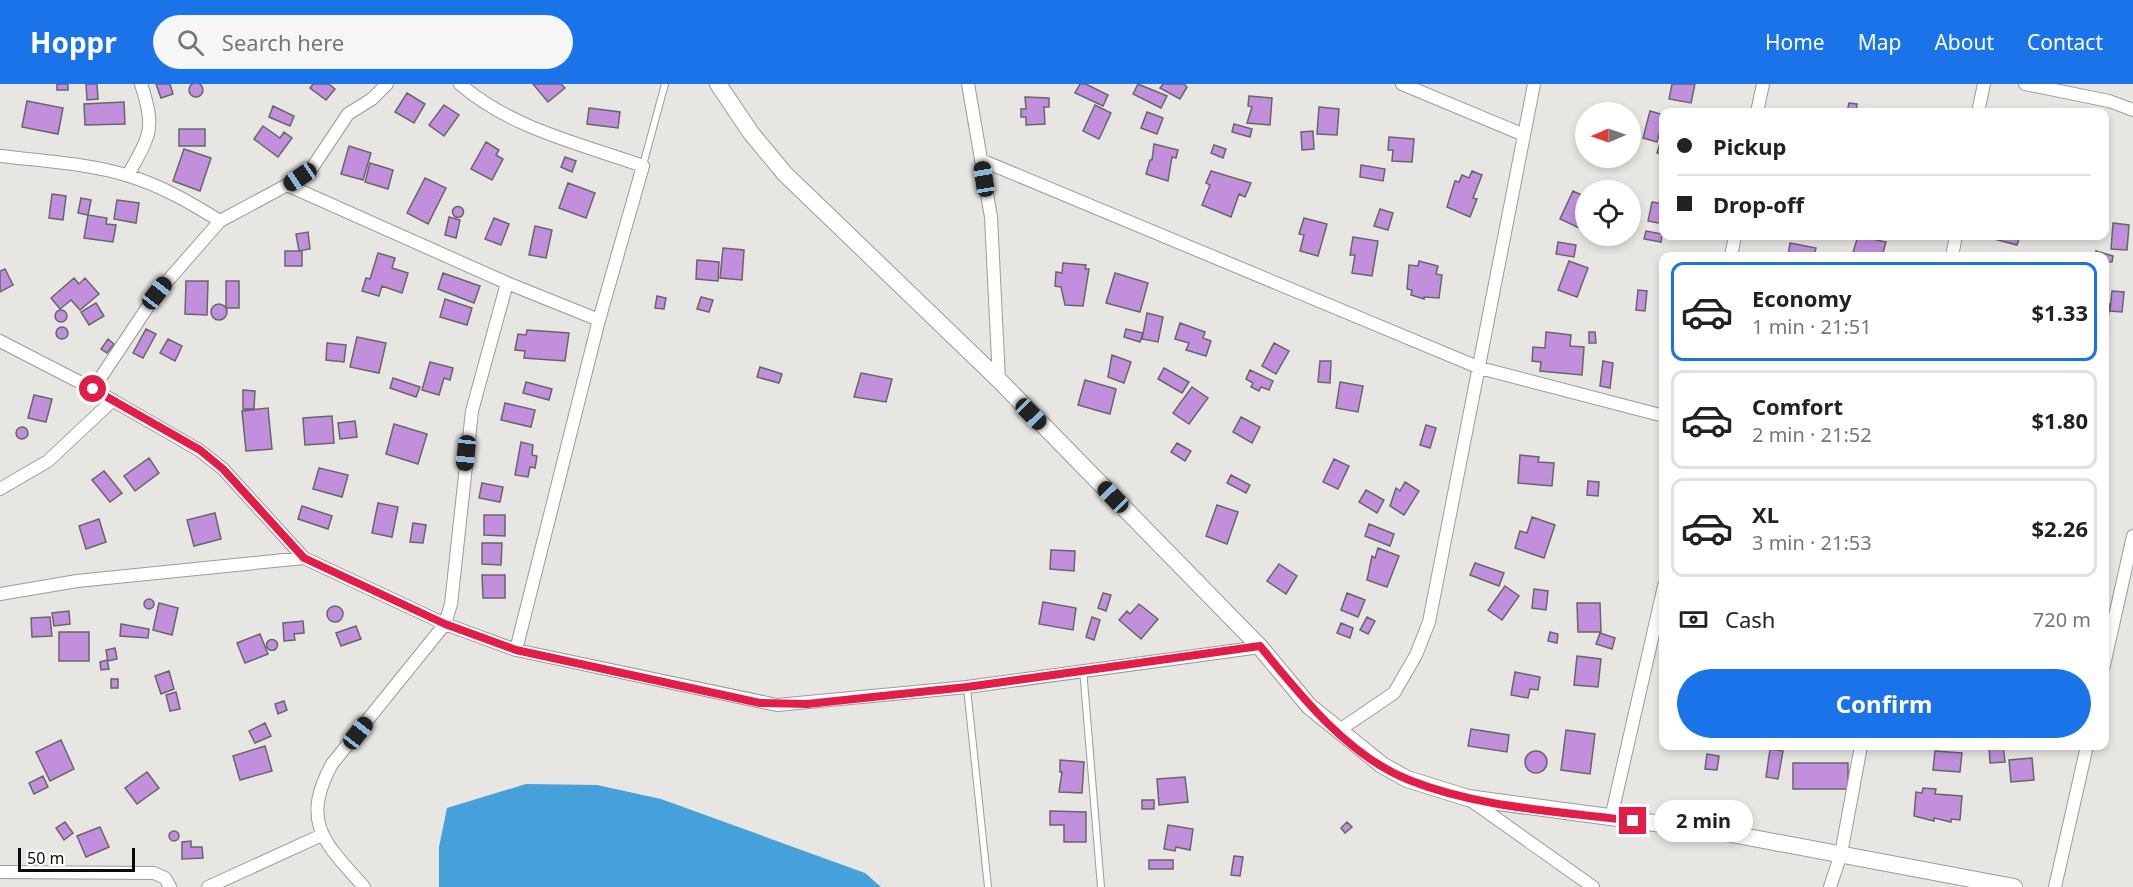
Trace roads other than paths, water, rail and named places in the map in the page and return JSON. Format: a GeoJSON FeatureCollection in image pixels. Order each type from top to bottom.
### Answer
{"type":"FeatureCollection","features":[{"type":"Feature","properties":{"kind":"street"},"geometry":{"type":"LineString","coordinates":[[128,176],[144,147],[151,124],[151,113],[141,84]]}},
{"type":"Feature","properties":{"kind":"street"},"geometry":{"type":"LineString","coordinates":[[93,389],[157,293],[220,221],[287,185],[319,160],[348,114],[372,99],[387,84]]}},
{"type":"Feature","properties":{"kind":"street"},"geometry":{"type":"LineString","coordinates":[[460,84],[489,105],[530,126],[643,166],[599,320],[516,650]]}},
{"type":"Feature","properties":{"kind":"street"},"geometry":{"type":"LineString","coordinates":[[718,84],[751,134],[785,174],[999,380],[1260,646],[1309,706],[1368,756],[1407,779],[1468,798],[1721,832],[2014,887]]}},
{"type":"Feature","properties":{"kind":"street"},"geometry":{"type":"LineString","coordinates":[[968,84],[991,217],[999,380]]}},
{"type":"Feature","properties":{"kind":"street"},"geometry":{"type":"LineString","coordinates":[[1402,84],[1524,135]]}},
{"type":"Feature","properties":{"kind":"street"},"geometry":{"type":"LineString","coordinates":[[1338,731],[1394,693],[1424,637],[1429,622],[1534,84]]}},
{"type":"Feature","properties":{"kind":"street"},"geometry":{"type":"LineString","coordinates":[[1758,108],[1763,84]]}},
{"type":"Feature","properties":{"kind":"street"},"geometry":{"type":"LineString","coordinates":[[1979,108],[1984,84]]}},
{"type":"Feature","properties":{"kind":"street"},"geometry":{"type":"LineString","coordinates":[[2025,84],[2109,101],[2133,110]]}},
{"type":"Feature","properties":{"kind":"street"},"geometry":{"type":"LineString","coordinates":[[0,156],[85,166],[128,176],[172,193],[220,221]]}},
{"type":"Feature","properties":{"kind":"street"},"geometry":{"type":"LineString","coordinates":[[981,160],[1480,369],[1659,415]]}},
{"type":"Feature","properties":{"kind":"street"},"geometry":{"type":"LineString","coordinates":[[287,185],[507,283],[599,320]]}},
{"type":"Feature","properties":{"kind":"street"},"geometry":{"type":"LineString","coordinates":[[364,887],[329,848],[322,836],[316,806],[319,788],[332,764],[445,624],[451,604],[472,411],[507,283]]}},
{"type":"Feature","properties":{"kind":"street"},"geometry":{"type":"LineString","coordinates":[[0,341],[93,389],[200,450],[223,469],[304,558],[445,624],[516,650],[777,705],[967,687],[1260,646]]}},
{"type":"Feature","properties":{"kind":"street"},"geometry":{"type":"LineString","coordinates":[[0,489],[48,461],[113,400]]}},
{"type":"Feature","properties":{"kind":"street"},"geometry":{"type":"LineString","coordinates":[[2109,643],[2133,536]]}},
{"type":"Feature","properties":{"kind":"street"},"geometry":{"type":"LineString","coordinates":[[0,594],[96,579],[304,558]]}},
{"type":"Feature","properties":{"kind":"street"},"geometry":{"type":"LineString","coordinates":[[1611,818],[1659,607]]}},
{"type":"Feature","properties":{"kind":"street"},"geometry":{"type":"LineString","coordinates":[[1830,887],[1840,854],[1860,750]]}},
{"type":"Feature","properties":{"kind":"street"},"geometry":{"type":"LineString","coordinates":[[2055,887],[2086,750]]}},
{"type":"Feature","properties":{"kind":"street"},"geometry":{"type":"LineString","coordinates":[[1468,798],[1593,887]]}},
{"type":"Feature","properties":{"kind":"street"},"geometry":{"type":"LineString","coordinates":[[208,887],[322,836]]}},
{"type":"Feature","properties":{"kind":"street"},"geometry":{"type":"LineString","coordinates":[[0,872],[154,873],[165,879],[170,887]]}},
{"type":"Feature","properties":{"kind":"lane"},"geometry":{"type":"LineString","coordinates":[[643,166],[665,84]]}},
{"type":"Feature","properties":{"kind":"lane"},"geometry":{"type":"LineString","coordinates":[[1083,669],[1101,887]]}},
{"type":"Feature","properties":{"kind":"lane"},"geometry":{"type":"LineString","coordinates":[[967,687],[988,887]]}},
{"type":"Feature","properties":{"kind":"water"},"geometry":{"type":"Polygon","coordinates":[[[526,784],[597,785],[661,799],[865,873],[881,887],[439,887],[439,847],[447,808],[526,784]]]}}]}
